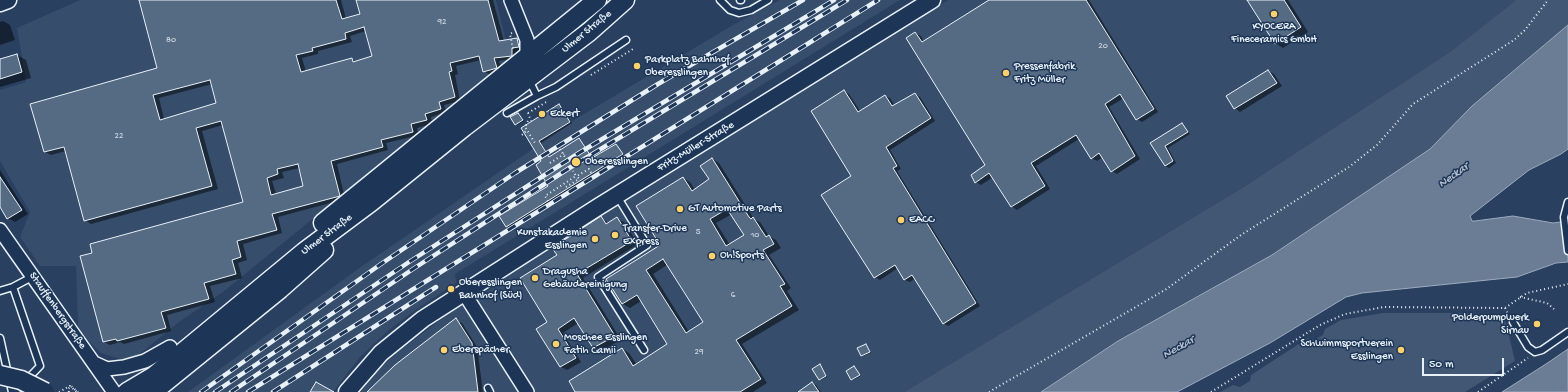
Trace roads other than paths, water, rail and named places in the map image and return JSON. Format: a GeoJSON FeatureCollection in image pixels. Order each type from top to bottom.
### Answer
{"type":"FeatureCollection","features":[{"type":"Feature","properties":{"kind":"main road","name":"Ulmer Straße"},"geometry":{"type":"LineString","coordinates":[[122,392],[170,347],[520,54],[543,44],[597,0]]}},
{"type":"Feature","properties":{"kind":"main road","name":"Ulmer Straße"},"geometry":{"type":"LineString","coordinates":[[127,392],[154,376],[292,261],[371,202],[452,136],[589,32],[625,0]]}},
{"type":"Feature","properties":{"kind":"main road","name":"Ulmer Straße"},"geometry":{"type":"LineString","coordinates":[[528,78],[543,44]]}},
{"type":"Feature","properties":{"kind":"main road"},"geometry":{"type":"LineString","coordinates":[[153,392],[312,261],[371,202]]}},
{"type":"Feature","properties":{"kind":"main road"},"geometry":{"type":"LineString","coordinates":[[0,375],[21,380],[45,392]]}},
{"type":"Feature","properties":{"kind":"street"},"geometry":{"type":"LineString","coordinates":[[0,3],[8,0]]}},
{"type":"Feature","properties":{"kind":"street"},"geometry":{"type":"LineString","coordinates":[[512,0],[527,40],[520,54]]}},
{"type":"Feature","properties":{"kind":"street","name":"Fritz-Müller-Straße"},"geometry":{"type":"LineString","coordinates":[[347,392],[364,370],[395,340],[423,319],[616,195],[932,0]]}},
{"type":"Feature","properties":{"kind":"street","name":"Stauffenbergstraße"},"geometry":{"type":"LineString","coordinates":[[0,230],[114,392]]}},
{"type":"Feature","properties":{"kind":"street"},"geometry":{"type":"LineString","coordinates":[[462,294],[527,392]]}},
{"type":"Feature","properties":{"kind":"street","name":"Ulmer Straße"},"geometry":{"type":"LineString","coordinates":[[93,362],[107,369],[124,367],[145,361],[170,347]]}},
{"type":"Feature","properties":{"kind":"lane"},"geometry":{"type":"LineString","coordinates":[[720,0],[730,10],[739,14],[751,10],[768,0]]}},
{"type":"Feature","properties":{"kind":"lane"},"geometry":{"type":"LineString","coordinates":[[507,113],[556,87],[626,40]]}},
{"type":"Feature","properties":{"kind":"lane"},"geometry":{"type":"LineString","coordinates":[[528,78],[537,96]]}},
{"type":"Feature","properties":{"kind":"lane"},"geometry":{"type":"LineString","coordinates":[[616,195],[647,245],[598,277],[644,350]]}},
{"type":"Feature","properties":{"kind":"lane"},"geometry":{"type":"LineString","coordinates":[[1568,202],[1564,216],[1568,251]]}},
{"type":"Feature","properties":{"kind":"lane"},"geometry":{"type":"LineString","coordinates":[[0,291],[13,287],[32,277]]}},
{"type":"Feature","properties":{"kind":"lane"},"geometry":{"type":"LineString","coordinates":[[13,287],[40,366],[14,392]]}},
{"type":"Feature","properties":{"kind":"lane"},"geometry":{"type":"LineString","coordinates":[[1513,322],[1532,351],[1542,350],[1568,332]]}},
{"type":"Feature","properties":{"kind":"lane"},"geometry":{"type":"LineString","coordinates":[[0,338],[14,392]]}},
{"type":"Feature","properties":{"kind":"water","name":"Neckar"},"geometry":{"type":"Polygon","coordinates":[[[1568,25],[1568,149],[1529,170],[1470,216],[1472,221],[1513,216],[1553,223],[1568,221],[1568,262],[1556,263],[1517,277],[1362,293],[1346,297],[1270,343],[1177,392],[1041,392],[1118,341],[1272,255],[1430,149],[1472,106],[1568,25]]]}},
{"type":"Feature","properties":{"kind":"water"},"geometry":{"type":"Polygon","coordinates":[[[1568,349],[1568,392],[1502,392],[1546,364],[1568,349]]]}},
{"type":"Feature","properties":{"kind":"railway"},"geometry":{"type":"LineString","coordinates":[[201,392],[381,264],[515,173],[658,84],[803,0]]}},
{"type":"Feature","properties":{"kind":"railway"},"geometry":{"type":"LineString","coordinates":[[215,392],[409,262],[579,153],[834,0]]}},
{"type":"Feature","properties":{"kind":"railway"},"geometry":{"type":"LineString","coordinates":[[231,392],[413,269],[571,167],[847,0]]}},
{"type":"Feature","properties":{"kind":"railway"},"geometry":{"type":"LineString","coordinates":[[248,392],[878,0]]}},
{"type":"Feature","properties":{"kind":"railway"},"geometry":{"type":"LineString","coordinates":[[273,392],[436,287]]}},
{"type":"Feature","properties":{"kind":"place","name":"KYOCERA Fineceramics GmbH"},"geometry":{"type":"Point","coordinates":[1274,14]}},
{"type":"Feature","properties":{"kind":"place","name":"Parkplatz Bahnhof Oberesslingen"},"geometry":{"type":"Point","coordinates":[637,66]}},
{"type":"Feature","properties":{"kind":"place","name":"Pressenfabrik Fritz Müller"},"geometry":{"type":"Point","coordinates":[1006,73]}},
{"type":"Feature","properties":{"kind":"place","name":"Eckert"},"geometry":{"type":"Point","coordinates":[542,114]}},
{"type":"Feature","properties":{"kind":"place","name":"Oberesslingen"},"geometry":{"type":"Point","coordinates":[576,162]}},
{"type":"Feature","properties":{"kind":"place","name":"GT Automotive Parts"},"geometry":{"type":"Point","coordinates":[680,209]}},
{"type":"Feature","properties":{"kind":"place","name":"EACC"},"geometry":{"type":"Point","coordinates":[901,220]}},
{"type":"Feature","properties":{"kind":"place","name":"Transfer-Drive Express"},"geometry":{"type":"Point","coordinates":[615,235]}},
{"type":"Feature","properties":{"kind":"place","name":"Kunstakademie Esslingen"},"geometry":{"type":"Point","coordinates":[595,239]}},
{"type":"Feature","properties":{"kind":"place","name":"Oh!Sports"},"geometry":{"type":"Point","coordinates":[712,256]}},
{"type":"Feature","properties":{"kind":"place","name":"Dragusha Gebäudereinigung"},"geometry":{"type":"Point","coordinates":[535,278]}},
{"type":"Feature","properties":{"kind":"place","name":"Oberesslingen Bahnhof (Süd)"},"geometry":{"type":"Point","coordinates":[451,289]}},
{"type":"Feature","properties":{"kind":"place","name":"Polderpumpwerk Sirnau"},"geometry":{"type":"Point","coordinates":[1537,324]}},
{"type":"Feature","properties":{"kind":"place","name":"Moschee Esslingen Fatih Camii"},"geometry":{"type":"Point","coordinates":[556,344]}},
{"type":"Feature","properties":{"kind":"place","name":"Eberspächer"},"geometry":{"type":"Point","coordinates":[444,350]}},
{"type":"Feature","properties":{"kind":"place","name":"Schwimmsportverein Esslingen"},"geometry":{"type":"Point","coordinates":[1401,350]}}]}
